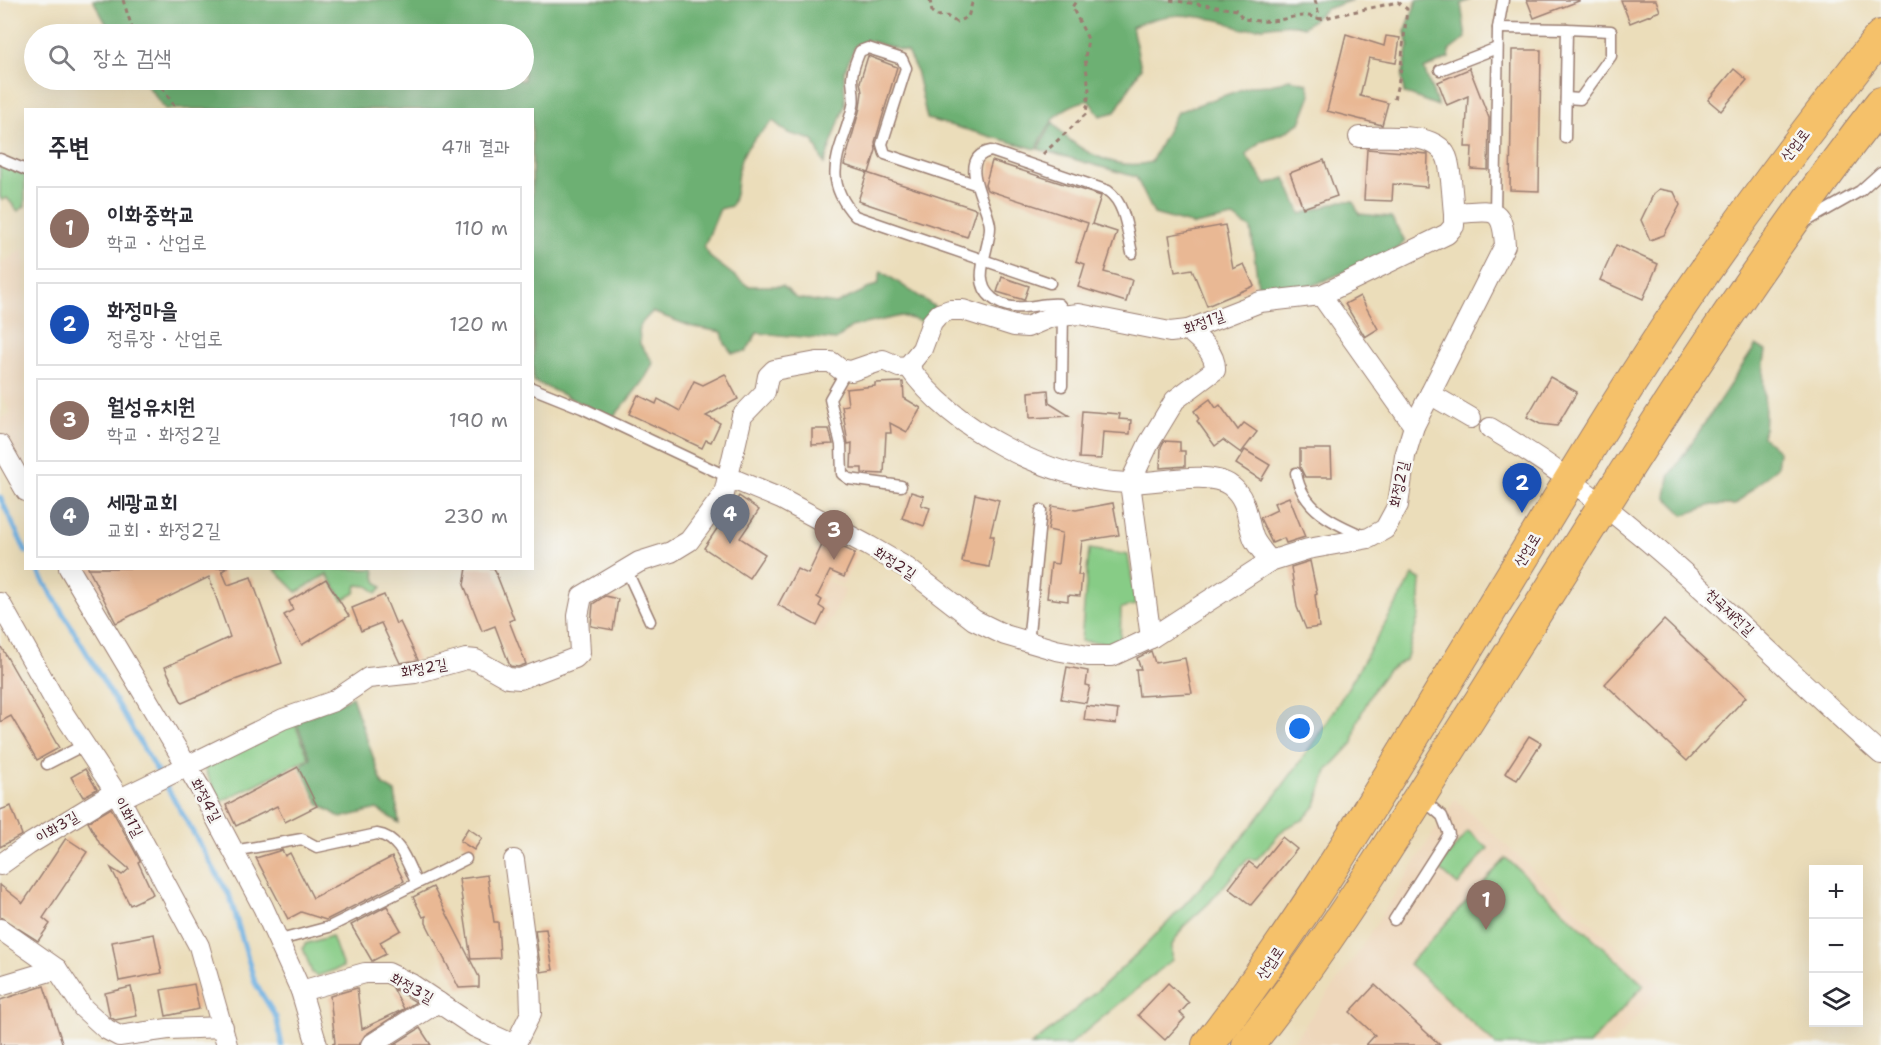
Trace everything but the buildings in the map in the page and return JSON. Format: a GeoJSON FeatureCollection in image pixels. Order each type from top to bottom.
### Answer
{"type":"FeatureCollection","features":[{"type":"Feature","properties":{"kind":"main road","name":"산업로"},"geometry":{"type":"LineString","coordinates":[[1208,1045],[1262,977],[1352,839],[1570,481],[1683,302],[1779,165],[1881,36]]}},
{"type":"Feature","properties":{"kind":"main road"},"geometry":{"type":"LineString","coordinates":[[1248,1045],[1289,994],[1380,863],[1604,504],[1776,244],[1881,102]]}},
{"type":"Feature","properties":{"kind":"street"},"geometry":{"type":"LineString","coordinates":[[1321,295],[1414,426],[1505,245],[1503,222],[1495,214],[1454,213],[1448,160],[1434,143],[1422,140],[1359,136]]}},
{"type":"Feature","properties":{"kind":"street","name":"화정1길"},"geometry":{"type":"LineString","coordinates":[[908,366],[916,359],[932,322],[939,314],[963,310],[1014,326],[1027,327],[1063,315],[1105,317],[1170,332],[1188,330],[1260,303],[1321,295],[1447,234],[1454,225],[1454,213]]}},
{"type":"Feature","properties":{"kind":"street"},"geometry":{"type":"LineString","coordinates":[[1151,638],[1130,483],[1149,443],[1175,400],[1215,370],[1215,361],[1188,330]]}},
{"type":"Feature","properties":{"kind":"street"},"geometry":{"type":"LineString","coordinates":[[728,477],[742,416],[765,392],[768,376],[774,370],[817,362],[831,362],[846,370],[861,369],[876,360],[883,360],[899,367],[908,366],[931,396],[965,423],[1034,460],[1080,477],[1130,483],[1195,479],[1216,480],[1229,484],[1240,494],[1248,509],[1255,541],[1270,561]]}},
{"type":"Feature","properties":{"kind":"street"},"geometry":{"type":"LineString","coordinates":[[1430,394],[1472,417]]}},
{"type":"Feature","properties":{"kind":"street","name":"화정2길"},"geometry":{"type":"LineString","coordinates":[[181,768],[283,719],[334,701],[368,678],[378,675],[415,673],[466,659],[476,660],[508,678],[520,679],[575,658],[580,653],[578,616],[582,596],[626,569],[681,548],[689,542],[724,494],[728,477],[781,499],[869,546],[906,568],[974,621],[1028,644],[1088,656],[1112,656],[1151,638],[1270,561],[1308,549],[1369,538],[1385,529],[1398,505],[1405,456],[1414,426]]}},
{"type":"Feature","properties":{"kind":"street","name":"천곡재전길"},"geometry":{"type":"LineString","coordinates":[[1490,428],[1604,504],[1727,609],[1881,754]]}},
{"type":"Feature","properties":{"kind":"street"},"geometry":{"type":"LineString","coordinates":[[3,457],[24,488]]}},
{"type":"Feature","properties":{"kind":"street","name":"화정4길"},"geometry":{"type":"LineString","coordinates":[[70,570],[181,768],[233,851],[280,940],[301,991],[317,1045]]}},
{"type":"Feature","properties":{"kind":"street","name":"이화1길"},"geometry":{"type":"LineString","coordinates":[[0,603],[54,699],[120,796],[199,946],[225,1036]]}},
{"type":"Feature","properties":{"kind":"street","name":"이화3길"},"geometry":{"type":"LineString","coordinates":[[0,864],[28,844],[120,796],[181,768]]}},
{"type":"Feature","properties":{"kind":"street"},"geometry":{"type":"LineString","coordinates":[[514,860],[530,982],[531,1013],[515,1045]]}},
{"type":"Feature","properties":{"kind":"street"},"geometry":{"type":"LineString","coordinates":[[0,929],[9,938],[57,969],[83,1008],[106,1029],[119,1036],[168,1029],[225,1036]]}},
{"type":"Feature","properties":{"kind":"street"},"geometry":{"type":"LineString","coordinates":[[0,986],[57,969]]}},
{"type":"Feature","properties":{"kind":"street","name":"화정3길"},"geometry":{"type":"LineString","coordinates":[[301,991],[365,973],[388,973],[411,984],[474,1027],[515,1045]]}},
{"type":"Feature","properties":{"kind":"street"},"geometry":{"type":"LineString","coordinates":[[371,1045],[438,1002]]}},
{"type":"Feature","properties":{"kind":"lane"},"geometry":{"type":"LineString","coordinates":[[1495,214],[1497,48],[1503,0]]}},
{"type":"Feature","properties":{"kind":"lane"},"geometry":{"type":"LineString","coordinates":[[1498,28],[1611,31],[1611,56],[1580,99],[1566,98]]}},
{"type":"Feature","properties":{"kind":"lane"},"geometry":{"type":"LineString","coordinates":[[1565,138],[1567,29]]}},
{"type":"Feature","properties":{"kind":"lane"},"geometry":{"type":"LineString","coordinates":[[975,184],[885,154],[882,144],[906,68],[902,59],[868,48],[860,51],[852,75],[853,104],[834,162],[838,189],[845,205],[855,216],[1050,283]]}},
{"type":"Feature","properties":{"kind":"lane"},"geometry":{"type":"LineString","coordinates":[[1440,70],[1497,48]]}},
{"type":"Feature","properties":{"kind":"lane"},"geometry":{"type":"LineString","coordinates":[[1062,386],[1063,315],[1059,304],[1020,309],[995,301],[985,289],[983,260],[990,230],[989,218],[975,184],[974,176],[979,157],[984,152],[991,151],[1108,191],[1116,197],[1132,253]]}},
{"type":"Feature","properties":{"kind":"lane"},"geometry":{"type":"LineString","coordinates":[[0,159],[24,169]]}},
{"type":"Feature","properties":{"kind":"lane"},"geometry":{"type":"LineString","coordinates":[[1776,244],[1800,225],[1878,176]]}},
{"type":"Feature","properties":{"kind":"lane"},"geometry":{"type":"LineString","coordinates":[[846,370],[830,399],[841,446],[842,474],[849,478],[901,486]]}},
{"type":"Feature","properties":{"kind":"lane"},"geometry":{"type":"LineString","coordinates":[[534,389],[582,408],[728,477]]}},
{"type":"Feature","properties":{"kind":"lane"},"geometry":{"type":"LineString","coordinates":[[1296,473],[1298,486],[1312,508],[1341,526],[1369,538]]}},
{"type":"Feature","properties":{"kind":"lane"},"geometry":{"type":"LineString","coordinates":[[1028,644],[1041,510]]}},
{"type":"Feature","properties":{"kind":"lane"},"geometry":{"type":"LineString","coordinates":[[626,569],[650,621]]}},
{"type":"Feature","properties":{"kind":"lane"},"geometry":{"type":"LineString","coordinates":[[48,764],[84,745]]}},
{"type":"Feature","properties":{"kind":"lane"},"geometry":{"type":"LineString","coordinates":[[1394,920],[1449,834],[1442,816],[1420,797]]}},
{"type":"Feature","properties":{"kind":"lane"},"geometry":{"type":"LineString","coordinates":[[233,851],[302,838],[317,848],[377,834],[387,835],[394,840],[416,882]]}},
{"type":"Feature","properties":{"kind":"lane"},"geometry":{"type":"LineString","coordinates":[[280,940],[328,927],[466,859]]}},
{"type":"Feature","properties":{"kind":"path"},"geometry":{"type":"LineString","coordinates":[[123,0],[131,24]]}},
{"type":"Feature","properties":{"kind":"path"},"geometry":{"type":"LineString","coordinates":[[930,0],[932,12],[937,16],[945,15],[956,22],[968,17],[973,0]]}},
{"type":"Feature","properties":{"kind":"path"},"geometry":{"type":"LineString","coordinates":[[1034,166],[1049,146],[1086,114],[1089,90],[1085,58],[1088,39],[1072,7],[1077,0]]}},
{"type":"Feature","properties":{"kind":"path"},"geometry":{"type":"LineString","coordinates":[[1170,0],[1237,10],[1243,19],[1274,21],[1306,15],[1320,19],[1398,2],[1407,9],[1400,76],[1394,99]]}},
{"type":"Feature","properties":{"kind":"path"},"geometry":{"type":"LineString","coordinates":[[1315,0],[1320,19]]}},
{"type":"Feature","properties":{"kind":"path"},"geometry":{"type":"LineString","coordinates":[[164,90],[176,108]]}},
{"type":"Feature","properties":{"kind":"shaded area"},"geometry":{"type":"Polygon","coordinates":[[[24,249],[24,467],[22,468],[0,428],[0,419],[11,413],[0,392],[0,264],[24,249]]]}},
{"type":"Feature","properties":{"kind":"shaded area"},"geometry":{"type":"Polygon","coordinates":[[[824,535],[859,553],[843,585],[808,567],[824,535]]]}},
{"type":"Feature","properties":{"kind":"shaded area"},"geometry":{"type":"Polygon","coordinates":[[[794,563],[846,590],[822,635],[771,608],[794,563]]]}},
{"type":"Feature","properties":{"kind":"shaded area"},"geometry":{"type":"Polygon","coordinates":[[[1455,799],[1663,988],[1611,1045],[1290,1045],[1355,957],[1455,799]]]}},
{"type":"Feature","properties":{"kind":"green space"},"geometry":{"type":"Polygon","coordinates":[[[93,0],[1352,0],[1326,9],[1304,27],[1282,25],[1244,29],[1223,21],[1177,15],[1156,18],[1132,27],[1141,68],[1115,112],[1100,116],[1088,100],[1068,108],[1055,117],[1036,149],[927,119],[916,70],[907,52],[867,40],[855,46],[844,72],[845,105],[824,164],[813,140],[788,133],[773,121],[745,151],[731,206],[720,209],[704,247],[711,258],[748,286],[783,286],[796,298],[836,304],[878,284],[881,271],[935,307],[924,322],[901,316],[851,327],[836,340],[757,333],[746,352],[732,353],[725,344],[722,332],[693,327],[652,312],[639,326],[640,344],[653,362],[651,368],[613,418],[534,381],[534,108],[164,108],[151,90],[534,90],[534,24],[106,24],[93,0]]]}},
{"type":"Feature","properties":{"kind":"green space"},"geometry":{"type":"Polygon","coordinates":[[[1417,0],[1470,0],[1461,4],[1466,38],[1449,51],[1449,58],[1424,69],[1438,106],[1404,93],[1402,77],[1409,45],[1405,32],[1417,0]]]}},
{"type":"Feature","properties":{"kind":"green space"},"geometry":{"type":"Polygon","coordinates":[[[1289,79],[1307,83],[1311,94],[1300,123],[1284,133],[1261,141],[1246,155],[1266,185],[1285,178],[1301,214],[1341,201],[1353,201],[1359,214],[1391,217],[1405,241],[1398,249],[1314,285],[1263,292],[1258,286],[1251,229],[1233,217],[1194,225],[1154,214],[1136,177],[1038,149],[1053,122],[1072,141],[1097,156],[1124,164],[1151,162],[1177,112],[1251,86],[1271,85],[1289,79]]]}},
{"type":"Feature","properties":{"kind":"green space"},"geometry":{"type":"Polygon","coordinates":[[[0,165],[24,175],[24,207],[18,211],[7,198],[2,200],[0,197],[0,165]]]}},
{"type":"Feature","properties":{"kind":"green space"},"geometry":{"type":"Polygon","coordinates":[[[1756,345],[1766,351],[1763,374],[1765,426],[1763,437],[1779,451],[1777,467],[1735,505],[1712,505],[1684,515],[1666,497],[1669,477],[1756,345]]]}},
{"type":"Feature","properties":{"kind":"green space"},"geometry":{"type":"Polygon","coordinates":[[[1089,549],[1128,555],[1136,605],[1121,608],[1120,644],[1081,641],[1089,549]]]}},
{"type":"Feature","properties":{"kind":"green space"},"geometry":{"type":"Polygon","coordinates":[[[275,570],[374,570],[376,581],[382,587],[377,593],[368,586],[357,585],[355,593],[343,600],[327,574],[297,592],[275,570]]]}},
{"type":"Feature","properties":{"kind":"green space"},"geometry":{"type":"Polygon","coordinates":[[[1413,575],[1421,580],[1419,615],[1406,660],[1388,670],[1375,687],[1357,722],[1353,743],[1327,771],[1316,805],[1303,820],[1285,828],[1257,859],[1247,859],[1209,903],[1183,927],[1172,945],[1172,960],[1069,1045],[1031,1045],[1067,1017],[1135,956],[1167,924],[1228,855],[1284,784],[1319,734],[1352,682],[1413,575]]]}},
{"type":"Feature","properties":{"kind":"green space"},"geometry":{"type":"Polygon","coordinates":[[[352,697],[383,785],[395,792],[399,823],[377,809],[341,818],[319,804],[300,765],[311,759],[296,722],[352,697]]]}},
{"type":"Feature","properties":{"kind":"green space"},"geometry":{"type":"Polygon","coordinates":[[[294,722],[309,758],[220,802],[203,765],[294,722]]]}},
{"type":"Feature","properties":{"kind":"green space"},"geometry":{"type":"Polygon","coordinates":[[[1468,831],[1488,848],[1458,885],[1438,868],[1468,831]]]}},
{"type":"Feature","properties":{"kind":"green space"},"geometry":{"type":"Polygon","coordinates":[[[1506,858],[1644,985],[1589,1045],[1496,1045],[1409,964],[1506,858]]]}},
{"type":"Feature","properties":{"kind":"green space"},"geometry":{"type":"Polygon","coordinates":[[[332,936],[343,967],[317,976],[312,973],[303,948],[305,944],[332,936]]]}},
{"type":"Feature","properties":{"kind":"waterway"},"geometry":{"type":"LineString","coordinates":[[0,497],[24,548]]}},
{"type":"Feature","properties":{"kind":"waterway"},"geometry":{"type":"LineString","coordinates":[[37,570],[230,897],[255,983],[276,1017],[282,1045]]}},
{"type":"Feature","properties":{"kind":"place","name":"화정마을"},"geometry":{"type":"Point","coordinates":[1522,513]}},
{"type":"Feature","properties":{"kind":"place","name":"세광교회"},"geometry":{"type":"Point","coordinates":[730,544]}},
{"type":"Feature","properties":{"kind":"place","name":"월성유치원"},"geometry":{"type":"Point","coordinates":[834,560]}},
{"type":"Feature","properties":{"kind":"place","name":"이화중학교"},"geometry":{"type":"Point","coordinates":[1486,930]}}]}
